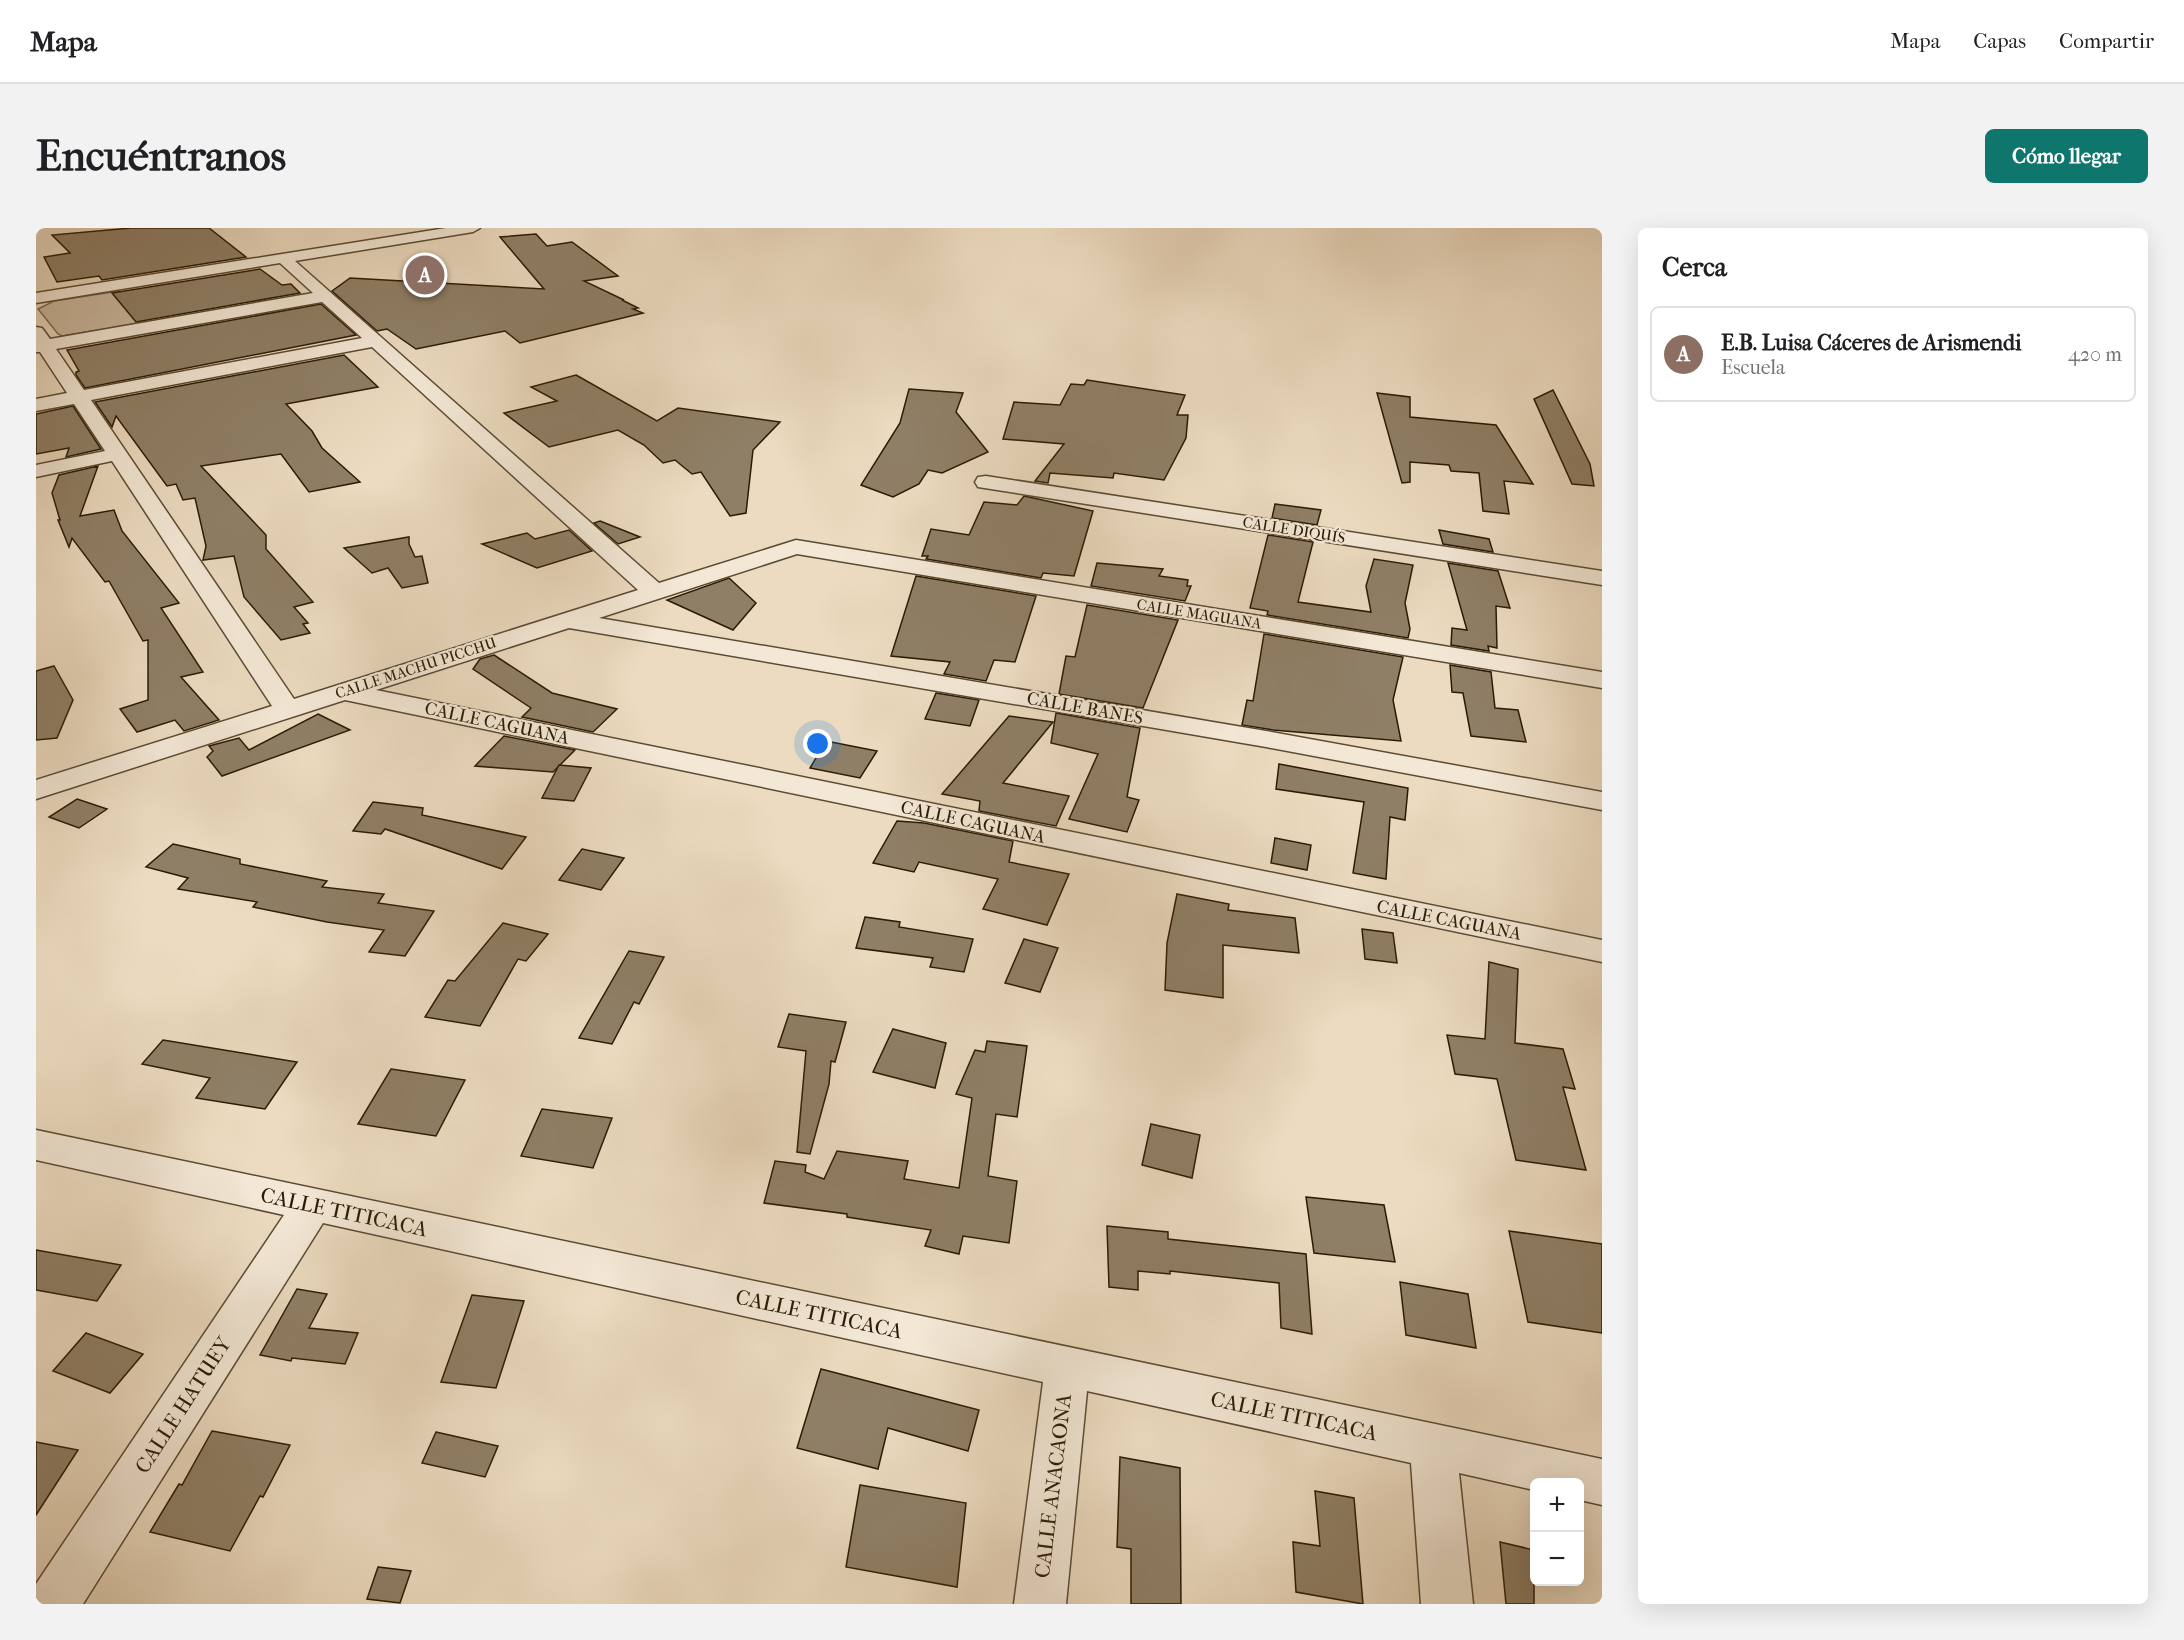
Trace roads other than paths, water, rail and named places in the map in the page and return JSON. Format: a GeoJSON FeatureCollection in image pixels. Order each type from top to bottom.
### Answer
{"type":"FeatureCollection","features":[{"type":"Feature","properties":{"kind":"street"},"geometry":{"type":"LineString","coordinates":[[36,298],[472,228]]}},
{"type":"Feature","properties":{"kind":"street"},"geometry":{"type":"LineString","coordinates":[[283,258],[655,591]]}},
{"type":"Feature","properties":{"kind":"street"},"geometry":{"type":"LineString","coordinates":[[288,710],[79,397],[39,341],[326,296]]}},
{"type":"Feature","properties":{"kind":"street"},"geometry":{"type":"LineString","coordinates":[[36,405],[376,341]]}},
{"type":"Feature","properties":{"kind":"street"},"geometry":{"type":"LineString","coordinates":[[36,471],[117,454]]}},
{"type":"Feature","properties":{"kind":"street","name":"CALLE DIQUÍS"},"geometry":{"type":"LineString","coordinates":[[986,482],[1602,578]]}},
{"type":"Feature","properties":{"kind":"street","name":"CALLE MACHU PICCHU"},"geometry":{"type":"LineString","coordinates":[[36,790],[796,547]]}},
{"type":"Feature","properties":{"kind":"street","name":"CALLE MAGUANA"},"geometry":{"type":"LineString","coordinates":[[796,547],[1602,680]]}},
{"type":"Feature","properties":{"kind":"street","name":"CALLE BANES"},"geometry":{"type":"LineString","coordinates":[[568,620],[1254,737],[1602,801]]}},
{"type":"Feature","properties":{"kind":"street","name":"CALLE CAGUANA"},"geometry":{"type":"LineString","coordinates":[[344,691],[1602,951]]}},
{"type":"Feature","properties":{"kind":"street","name":"CALLE TITICACA"},"geometry":{"type":"LineString","coordinates":[[36,1145],[1602,1482]]}},
{"type":"Feature","properties":{"kind":"street","name":"CALLE HATUEY"},"geometry":{"type":"LineString","coordinates":[[53,1604],[313,1205]]}},
{"type":"Feature","properties":{"kind":"street","name":"CALLE ANACAONA"},"geometry":{"type":"LineString","coordinates":[[1040,1604],[1066,1367]]}},
{"type":"Feature","properties":{"kind":"street"},"geometry":{"type":"LineString","coordinates":[[1433,1446],[1447,1604]]}},
{"type":"Feature","properties":{"kind":"place","name":"E.B. Luisa Cáceres de Arismendi"},"geometry":{"type":"Point","coordinates":[425,275]}}]}
